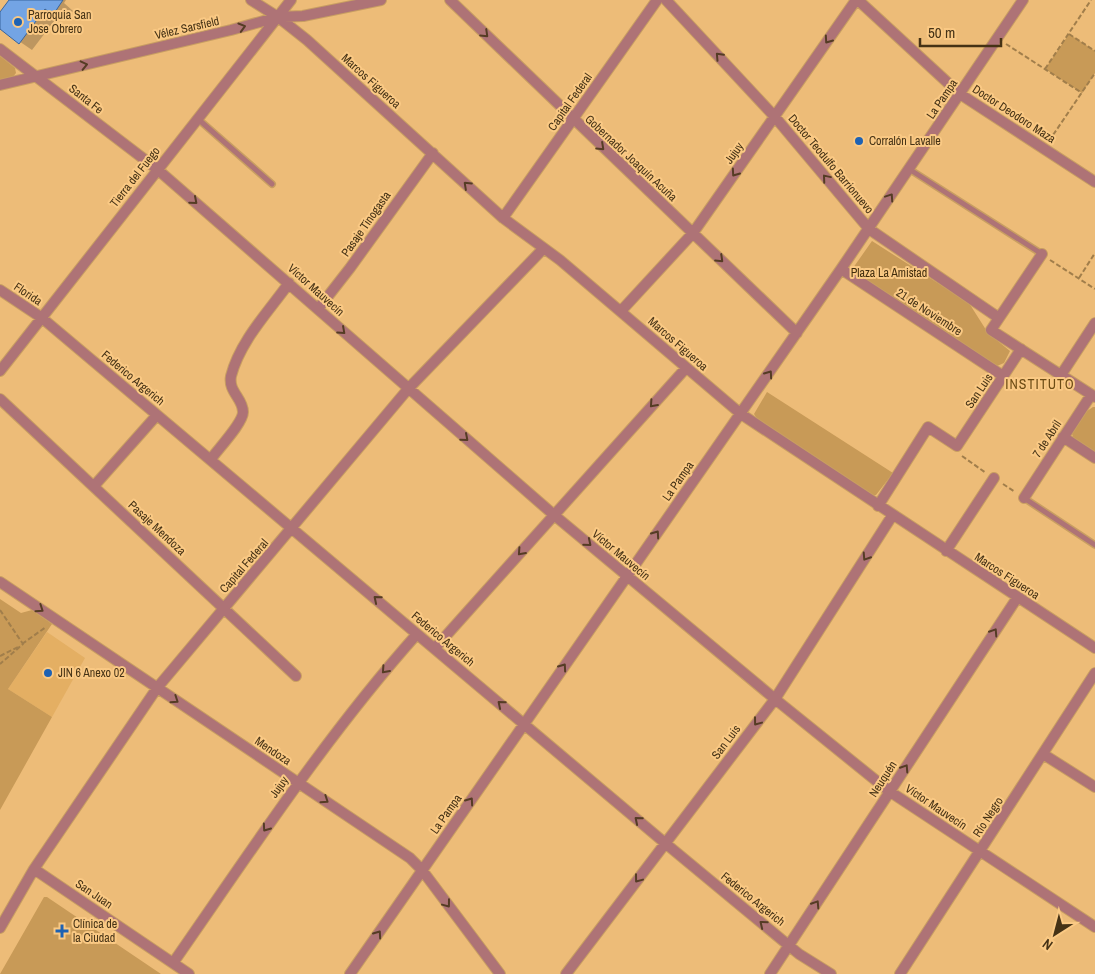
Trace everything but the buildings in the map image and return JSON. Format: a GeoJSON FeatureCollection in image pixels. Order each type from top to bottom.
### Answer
{"type":"FeatureCollection","features":[{"type":"Feature","properties":{"kind":"street","name":"Marcos Figueroa"},"geometry":{"type":"LineString","coordinates":[[251,0],[278,17],[307,40],[503,218],[621,311],[741,414],[892,516],[1095,648]]}},
{"type":"Feature","properties":{"kind":"street","name":"Tierra del Fuego"},"geometry":{"type":"LineString","coordinates":[[0,371],[291,0]]}},
{"type":"Feature","properties":{"kind":"street","name":"Vélez Sarsfield"},"geometry":{"type":"LineString","coordinates":[[0,85],[278,17],[303,16],[381,0]]}},
{"type":"Feature","properties":{"kind":"street","name":"Gobernador Joaquín Acuña"},"geometry":{"type":"LineString","coordinates":[[450,0],[572,120],[797,333]]}},
{"type":"Feature","properties":{"kind":"street","name":"Capital Federal"},"geometry":{"type":"LineString","coordinates":[[503,218],[657,0]]}},
{"type":"Feature","properties":{"kind":"street","name":"Doctor Teodulfo Barrionuevo"},"geometry":{"type":"LineString","coordinates":[[666,0],[775,117],[869,229],[999,318]]}},
{"type":"Feature","properties":{"kind":"street","name":"Jujuy"},"geometry":{"type":"LineString","coordinates":[[621,311],[693,233],[857,0]]}},
{"type":"Feature","properties":{"kind":"street","name":"Doctor Deodoro Maza"},"geometry":{"type":"LineString","coordinates":[[857,0],[960,94],[1095,182]]}},
{"type":"Feature","properties":{"kind":"street","name":"La Pampa"},"geometry":{"type":"LineString","coordinates":[[350,974],[841,270],[1022,0]]}},
{"type":"Feature","properties":{"kind":"street","name":"Santa Fe"},"geometry":{"type":"LineString","coordinates":[[0,49],[157,169]]}},
{"type":"Feature","properties":{"kind":"street","name":"Pasaje Tinogasta"},"geometry":{"type":"LineString","coordinates":[[318,309],[433,153]]}},
{"type":"Feature","properties":{"kind":"street","name":"Víctor Mauvecín"},"geometry":{"type":"LineString","coordinates":[[157,169],[554,515],[774,699],[890,791],[1095,927]]}},
{"type":"Feature","properties":{"kind":"street","name":"Capital Federal"},"geometry":{"type":"LineString","coordinates":[[0,928],[34,869],[157,688],[408,389],[543,249]]}},
{"type":"Feature","properties":{"kind":"street"},"geometry":{"type":"LineString","coordinates":[[1042,254],[992,330],[1093,396]]}},
{"type":"Feature","properties":{"kind":"street","name":"21 de Noviembre"},"geometry":{"type":"LineString","coordinates":[[841,270],[1004,376]]}},
{"type":"Feature","properties":{"kind":"street"},"geometry":{"type":"LineString","coordinates":[[211,459],[241,420],[243,411],[230,384],[246,342],[290,283]]}},
{"type":"Feature","properties":{"kind":"street","name":"Florida"},"geometry":{"type":"LineString","coordinates":[[0,290],[42,318]]}},
{"type":"Feature","properties":{"kind":"street","name":"Federico Argerich"},"geometry":{"type":"LineString","coordinates":[[42,318],[665,843],[789,945],[831,974]]}},
{"type":"Feature","properties":{"kind":"street"},"geometry":{"type":"LineString","coordinates":[[1061,375],[1095,323]]}},
{"type":"Feature","properties":{"kind":"street","name":"San Luis"},"geometry":{"type":"LineString","coordinates":[[878,506],[928,427],[957,446],[1021,349]]}},
{"type":"Feature","properties":{"kind":"street"},"geometry":{"type":"LineString","coordinates":[[435,648],[686,368]]}},
{"type":"Feature","properties":{"kind":"street","name":"7 de Abril"},"geometry":{"type":"LineString","coordinates":[[1024,498],[1063,437],[1093,396]]}},
{"type":"Feature","properties":{"kind":"street","name":"Pasaje Mendoza"},"geometry":{"type":"LineString","coordinates":[[0,399],[296,676]]}},
{"type":"Feature","properties":{"kind":"street"},"geometry":{"type":"LineString","coordinates":[[94,486],[157,415]]}},
{"type":"Feature","properties":{"kind":"street"},"geometry":{"type":"LineString","coordinates":[[1063,437],[1095,458]]}},
{"type":"Feature","properties":{"kind":"street"},"geometry":{"type":"LineString","coordinates":[[946,551],[994,478]]}},
{"type":"Feature","properties":{"kind":"street","name":"San Luis"},"geometry":{"type":"LineString","coordinates":[[566,974],[774,699],[892,516]]}},
{"type":"Feature","properties":{"kind":"street","name":"Mendoza"},"geometry":{"type":"LineString","coordinates":[[0,582],[410,858],[422,870],[500,974]]}},
{"type":"Feature","properties":{"kind":"street","name":"Neuquén"},"geometry":{"type":"LineString","coordinates":[[770,974],[1017,598]]}},
{"type":"Feature","properties":{"kind":"street","name":"Jujuy"},"geometry":{"type":"LineString","coordinates":[[173,963],[298,782],[379,676],[417,634]]}},
{"type":"Feature","properties":{"kind":"street","name":"Río Negro"},"geometry":{"type":"LineString","coordinates":[[900,974],[1095,673]]}},
{"type":"Feature","properties":{"kind":"street"},"geometry":{"type":"LineString","coordinates":[[1043,754],[1095,788]]}},
{"type":"Feature","properties":{"kind":"street","name":"San Juan"},"geometry":{"type":"LineString","coordinates":[[34,869],[188,974]]}},
{"type":"Feature","properties":{"kind":"lane"},"geometry":{"type":"LineString","coordinates":[[198,119],[272,184]]}},
{"type":"Feature","properties":{"kind":"lane"},"geometry":{"type":"LineString","coordinates":[[909,169],[1042,254]]}},
{"type":"Feature","properties":{"kind":"lane"},"geometry":{"type":"LineString","coordinates":[[1024,498],[1095,545]]}},
{"type":"Feature","properties":{"kind":"path"},"geometry":{"type":"LineString","coordinates":[[1045,69],[1091,0]]}},
{"type":"Feature","properties":{"kind":"path"},"geometry":{"type":"LineString","coordinates":[[1069,34],[1095,51]]}},
{"type":"Feature","properties":{"kind":"path"},"geometry":{"type":"LineString","coordinates":[[997,38],[1082,93]]}},
{"type":"Feature","properties":{"kind":"path"},"geometry":{"type":"LineString","coordinates":[[1044,149],[1095,73]]}},
{"type":"Feature","properties":{"kind":"path"},"geometry":{"type":"LineString","coordinates":[[1079,278],[1095,253]]}},
{"type":"Feature","properties":{"kind":"path"},"geometry":{"type":"LineString","coordinates":[[1042,254],[1095,289]]}},
{"type":"Feature","properties":{"kind":"path"},"geometry":{"type":"LineString","coordinates":[[0,610],[23,644]]}},
{"type":"Feature","properties":{"kind":"path"},"geometry":{"type":"LineString","coordinates":[[0,664],[47,626]]}},
{"type":"Feature","properties":{"kind":"path"},"geometry":{"type":"LineString","coordinates":[[0,656],[23,644]]}},
{"type":"Feature","properties":{"kind":"shaded area","name":"JIN 6 Anexo 02"},"geometry":{"type":"Polygon","coordinates":[[[47,632],[85,658],[52,717],[8,689],[47,632]]]}},
{"type":"Feature","properties":{"kind":"green space"},"geometry":{"type":"Polygon","coordinates":[[[1069,34],[1095,51],[1095,73],[1082,93],[1045,69],[1069,34]]]}},
{"type":"Feature","properties":{"kind":"green space"},"geometry":{"type":"Polygon","coordinates":[[[0,56],[15,68],[16,73],[12,78],[0,81],[0,56]]]}},
{"type":"Feature","properties":{"kind":"green space","name":"Plaza La Amistad"},"geometry":{"type":"Polygon","coordinates":[[[872,241],[969,303],[988,333],[1010,351],[1004,363],[997,366],[857,275],[853,268],[872,241]]]}},
{"type":"Feature","properties":{"kind":"green space"},"geometry":{"type":"Polygon","coordinates":[[[767,392],[893,473],[876,495],[870,495],[758,420],[754,414],[767,392]]]}},
{"type":"Feature","properties":{"kind":"green space"},"geometry":{"type":"Polygon","coordinates":[[[1095,407],[1095,453],[1074,440],[1072,434],[1087,411],[1095,407]]]}},
{"type":"Feature","properties":{"kind":"green space"},"geometry":{"type":"Polygon","coordinates":[[[0,599],[21,613],[32,610],[52,624],[8,689],[52,717],[0,810],[0,599]]]}},
{"type":"Feature","properties":{"kind":"green space","name":"Clínica de la Ciudad"},"geometry":{"type":"Polygon","coordinates":[[[44,897],[47,897],[161,974],[0,974],[44,897]]]}},
{"type":"Feature","properties":{"kind":"place","name":"Parroquia San Jose Obrero"},"geometry":{"type":"Point","coordinates":[18,22]}},
{"type":"Feature","properties":{"kind":"place","name":"Corralón Lavalle"},"geometry":{"type":"Point","coordinates":[859,141]}},
{"type":"Feature","properties":{"kind":"place","name":"JIN 6 Anexo 02"},"geometry":{"type":"Point","coordinates":[48,673]}},
{"type":"Feature","properties":{"kind":"place","name":"Clínica de la Ciudad"},"geometry":{"type":"Point","coordinates":[62,931]}},
{"type":"Feature","properties":{"kind":"district","name":"INSTITUTO"},"geometry":{"type":"Point","coordinates":[1040,384]}}]}
